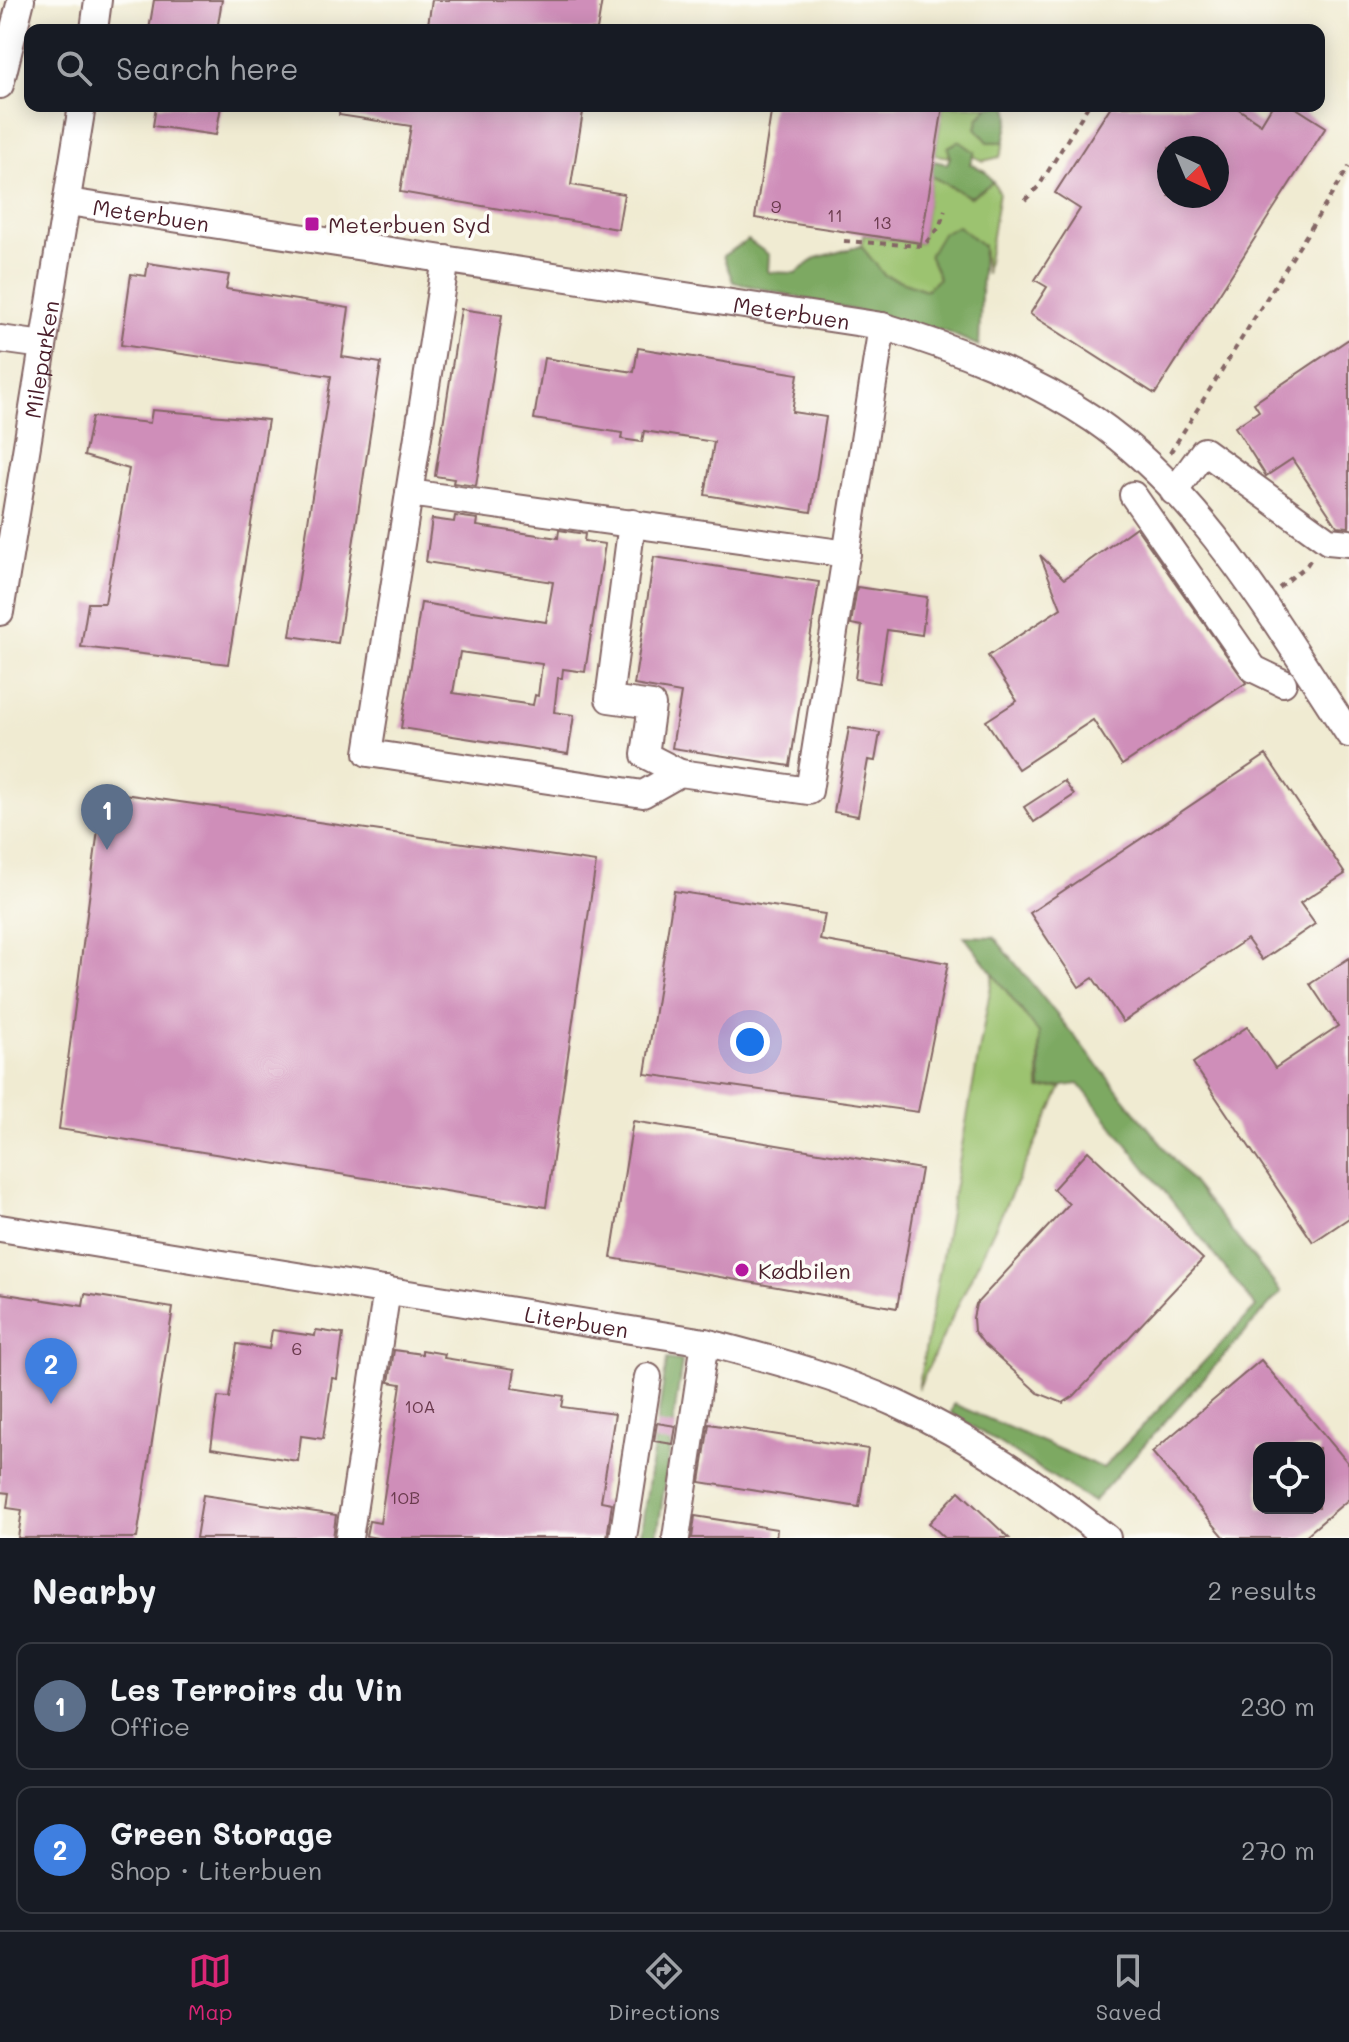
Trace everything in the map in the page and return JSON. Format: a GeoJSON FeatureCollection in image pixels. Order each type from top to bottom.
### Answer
{"type":"FeatureCollection","features":[{"type":"Feature","properties":{"kind":"street"},"geometry":{"type":"LineString","coordinates":[[0,85],[21,0]]}},
{"type":"Feature","properties":{"kind":"street"},"geometry":{"type":"LineString","coordinates":[[95,24],[98,0]]}},
{"type":"Feature","properties":{"kind":"street","name":"Mileparken"},"geometry":{"type":"LineString","coordinates":[[0,612],[81,112]]}},
{"type":"Feature","properties":{"kind":"street","name":"Meterbuen"},"geometry":{"type":"LineString","coordinates":[[68,202],[882,326],[948,346],[1025,380],[1093,420],[1155,472],[1202,522],[1260,601],[1349,734]]}},
{"type":"Feature","properties":{"kind":"street"},"geometry":{"type":"LineString","coordinates":[[446,259],[368,753],[643,794],[680,773]]}},
{"type":"Feature","properties":{"kind":"street"},"geometry":{"type":"LineString","coordinates":[[632,523],[609,699],[652,705],[645,755],[680,773],[809,791],[882,326]]}},
{"type":"Feature","properties":{"kind":"street"},"geometry":{"type":"LineString","coordinates":[[0,339],[43,345]]}},
{"type":"Feature","properties":{"kind":"street"},"geometry":{"type":"LineString","coordinates":[[1174,492],[1204,451],[1336,540]]}},
{"type":"Feature","properties":{"kind":"street"},"geometry":{"type":"LineString","coordinates":[[409,493],[847,554]]}},
{"type":"Feature","properties":{"kind":"street"},"geometry":{"type":"LineString","coordinates":[[1133,495],[1254,669],[1283,683]]}},
{"type":"Feature","properties":{"kind":"street","name":"Literbuen"},"geometry":{"type":"LineString","coordinates":[[0,1228],[705,1342],[796,1365],[895,1403],[973,1443],[1033,1482],[1107,1538]]}},
{"type":"Feature","properties":{"kind":"street"},"geometry":{"type":"LineString","coordinates":[[349,1538],[387,1290]]}},
{"type":"Feature","properties":{"kind":"street"},"geometry":{"type":"LineString","coordinates":[[676,1538],[705,1342]]}},
{"type":"Feature","properties":{"kind":"street"},"geometry":{"type":"LineString","coordinates":[[623,1538],[648,1377]]}},
{"type":"Feature","properties":{"kind":"path"},"geometry":{"type":"LineString","coordinates":[[1025,200],[1039,186],[1084,112]]}},
{"type":"Feature","properties":{"kind":"path"},"geometry":{"type":"LineString","coordinates":[[1155,472],[1172,450],[1349,167]]}},
{"type":"Feature","properties":{"kind":"path"},"geometry":{"type":"LineString","coordinates":[[844,241],[923,246],[939,228],[945,210]]}},
{"type":"Feature","properties":{"kind":"path"},"geometry":{"type":"LineString","coordinates":[[1260,601],[1336,540]]}},
{"type":"Feature","properties":{"kind":"green space"},"geometry":{"type":"Polygon","coordinates":[[[942,112],[984,112],[979,118],[1005,140],[1000,157],[983,161],[973,156],[975,151],[950,157],[935,155],[942,112]]]}},
{"type":"Feature","properties":{"kind":"green space"},"geometry":{"type":"Polygon","coordinates":[[[984,112],[1009,112],[1004,142],[988,142],[976,128],[984,112]]]}},
{"type":"Feature","properties":{"kind":"green space"},"geometry":{"type":"Polygon","coordinates":[[[959,141],[975,152],[970,164],[985,171],[993,182],[970,197],[931,176],[934,161],[947,164],[950,157],[948,147],[959,141]]]}},
{"type":"Feature","properties":{"kind":"green space"},"geometry":{"type":"Polygon","coordinates":[[[931,176],[970,197],[993,182],[999,192],[986,274],[983,246],[926,290],[884,275],[861,246],[864,235],[921,243],[931,176]]]}},
{"type":"Feature","properties":{"kind":"green space"},"geometry":{"type":"Polygon","coordinates":[[[958,226],[983,246],[979,346],[947,332],[733,282],[723,256],[748,240],[769,255],[768,272],[796,273],[816,258],[861,246],[884,275],[926,290],[939,278],[929,255],[942,233],[958,226]]]}},
{"type":"Feature","properties":{"kind":"green space"},"geometry":{"type":"Polygon","coordinates":[[[964,936],[994,937],[1281,1292],[1093,1502],[951,1413],[954,1404],[1103,1468],[1256,1307],[1079,1084],[1041,1089],[1039,1033],[964,936]]]}},
{"type":"Feature","properties":{"kind":"green space"},"geometry":{"type":"Polygon","coordinates":[[[993,974],[1039,1033],[1039,1089],[1062,1087],[918,1389],[993,974]]]}},
{"type":"Feature","properties":{"kind":"green space"},"geometry":{"type":"Polygon","coordinates":[[[667,1359],[682,1361],[657,1538],[640,1538],[667,1359]]]}},
{"type":"Feature","properties":{"kind":"building"},"geometry":{"type":"Polygon","coordinates":[[[154,0],[222,0],[218,24],[150,24],[154,0]]]}},
{"type":"Feature","properties":{"kind":"building"},"geometry":{"type":"Polygon","coordinates":[[[432,0],[602,0],[598,24],[428,24],[432,0]]]}},
{"type":"Feature","properties":{"kind":"building"},"geometry":{"type":"Polygon","coordinates":[[[155,112],[220,112],[216,135],[153,126],[155,112]]]}},
{"type":"Feature","properties":{"kind":"building"},"geometry":{"type":"Polygon","coordinates":[[[339,112],[583,112],[571,185],[624,194],[618,229],[400,192],[411,126],[339,115],[339,112]]]}},
{"type":"Feature","properties":{"kind":"building"},"geometry":{"type":"Polygon","coordinates":[[[771,112],[942,112],[921,243],[755,218],[771,112]]]}},
{"type":"Feature","properties":{"kind":"building"},"geometry":{"type":"Polygon","coordinates":[[[1107,112],[1243,112],[1261,124],[1268,112],[1302,112],[1326,127],[1155,394],[1030,314],[1047,287],[1035,280],[1080,209],[1055,193],[1107,112]]]}},
{"type":"Feature","properties":{"kind":"building"},"geometry":{"type":"Polygon","coordinates":[[[148,263],[229,275],[226,289],[349,308],[342,357],[381,363],[338,643],[290,636],[331,376],[121,345],[131,274],[146,276],[148,263]]]}},
{"type":"Feature","properties":{"kind":"building"},"geometry":{"type":"Polygon","coordinates":[[[461,309],[502,315],[476,486],[453,483],[454,479],[435,476],[461,309]]]}},
{"type":"Feature","properties":{"kind":"building"},"geometry":{"type":"Polygon","coordinates":[[[1349,339],[1349,527],[1337,526],[1292,459],[1266,476],[1235,427],[1259,411],[1254,403],[1349,339]]]}},
{"type":"Feature","properties":{"kind":"building"},"geometry":{"type":"Polygon","coordinates":[[[638,348],[798,374],[792,412],[826,417],[811,512],[705,495],[714,442],[644,431],[642,442],[621,439],[622,433],[534,419],[544,358],[634,372],[638,348]]]}},
{"type":"Feature","properties":{"kind":"building"},"geometry":{"type":"Polygon","coordinates":[[[152,410],[268,420],[228,664],[81,647],[88,603],[105,603],[129,469],[84,456],[92,417],[150,423],[152,410]]]}},
{"type":"Feature","properties":{"kind":"building"},"geometry":{"type":"Polygon","coordinates":[[[455,516],[478,519],[477,526],[558,538],[559,530],[585,534],[584,541],[605,544],[585,672],[563,669],[562,678],[558,678],[554,712],[574,715],[568,754],[401,728],[421,603],[546,622],[553,582],[426,562],[432,519],[454,522],[455,516]],[[460,652],[453,693],[533,705],[535,695],[538,696],[542,664],[460,652]]]}},
{"type":"Feature","properties":{"kind":"building"},"geometry":{"type":"Polygon","coordinates":[[[1136,527],[1246,683],[1122,765],[1093,720],[1018,769],[986,721],[1017,701],[988,656],[1061,608],[1040,555],[1064,579],[1136,527]]]}},
{"type":"Feature","properties":{"kind":"building"},"geometry":{"type":"Polygon","coordinates":[[[654,557],[819,582],[790,766],[672,748],[681,693],[634,685],[654,557]]]}},
{"type":"Feature","properties":{"kind":"building"},"geometry":{"type":"Polygon","coordinates":[[[857,587],[927,597],[922,635],[887,630],[879,683],[855,679],[862,626],[851,624],[857,587]]]}},
{"type":"Feature","properties":{"kind":"building"},"geometry":{"type":"Polygon","coordinates":[[[849,728],[880,733],[875,761],[868,760],[858,816],[834,812],[849,728]]]}},
{"type":"Feature","properties":{"kind":"building"},"geometry":{"type":"Polygon","coordinates":[[[1266,755],[1345,874],[1300,903],[1315,924],[1262,960],[1247,939],[1123,1022],[1093,978],[1079,987],[1030,913],[1266,755]]]}},
{"type":"Feature","properties":{"kind":"building"},"geometry":{"type":"Polygon","coordinates":[[[1064,781],[1074,795],[1034,822],[1024,807],[1064,781]]]}},
{"type":"Feature","properties":{"kind":"building"},"geometry":{"type":"Polygon","coordinates":[[[103,791],[596,862],[546,1207],[59,1129],[103,791]]]}},
{"type":"Feature","properties":{"kind":"building"},"geometry":{"type":"Polygon","coordinates":[[[674,891],[825,914],[820,940],[948,963],[918,1112],[645,1074],[674,891]]]}},
{"type":"Feature","properties":{"kind":"building"},"geometry":{"type":"Polygon","coordinates":[[[1349,958],[1349,1218],[1313,1242],[1193,1063],[1247,1027],[1275,1068],[1338,1026],[1310,984],[1349,958]]]}},
{"type":"Feature","properties":{"kind":"building"},"geometry":{"type":"Polygon","coordinates":[[[633,1121],[921,1169],[897,1308],[611,1258],[633,1121]]]}},
{"type":"Feature","properties":{"kind":"building"},"geometry":{"type":"Polygon","coordinates":[[[1088,1151],[1203,1259],[1074,1396],[1063,1403],[1038,1393],[984,1344],[974,1331],[973,1318],[976,1304],[1069,1204],[1053,1189],[1088,1151]]]}},
{"type":"Feature","properties":{"kind":"building"},"geometry":{"type":"Polygon","coordinates":[[[0,1293],[83,1306],[85,1294],[173,1308],[137,1538],[18,1538],[22,1510],[7,1508],[9,1493],[0,1492],[0,1293]]]}},
{"type":"Feature","properties":{"kind":"building"},"geometry":{"type":"Polygon","coordinates":[[[272,1330],[315,1336],[316,1330],[343,1334],[337,1379],[332,1378],[323,1439],[301,1436],[298,1461],[211,1448],[218,1397],[229,1398],[237,1344],[269,1349],[272,1330]]]}},
{"type":"Feature","properties":{"kind":"building"},"geometry":{"type":"Polygon","coordinates":[[[394,1350],[422,1354],[422,1350],[445,1354],[444,1358],[515,1369],[512,1388],[564,1396],[562,1407],[615,1414],[601,1501],[612,1503],[607,1538],[366,1536],[369,1521],[380,1523],[401,1384],[389,1382],[394,1350]]]}},
{"type":"Feature","properties":{"kind":"building"},"geometry":{"type":"Polygon","coordinates":[[[1261,1360],[1349,1464],[1349,1499],[1303,1538],[1225,1538],[1152,1452],[1261,1360]]]}},
{"type":"Feature","properties":{"kind":"building"},"geometry":{"type":"Polygon","coordinates":[[[657,1423],[676,1426],[673,1444],[654,1441],[657,1423]]]}},
{"type":"Feature","properties":{"kind":"building"},"geometry":{"type":"Polygon","coordinates":[[[709,1424],[868,1449],[859,1507],[700,1482],[709,1424]]]}},
{"type":"Feature","properties":{"kind":"building"},"geometry":{"type":"Polygon","coordinates":[[[959,1491],[1009,1538],[945,1538],[929,1523],[959,1491]]]}},
{"type":"Feature","properties":{"kind":"building"},"geometry":{"type":"Polygon","coordinates":[[[203,1495],[336,1515],[333,1538],[196,1538],[203,1495]]]}},
{"type":"Feature","properties":{"kind":"building"},"geometry":{"type":"Polygon","coordinates":[[[695,1516],[777,1529],[776,1538],[692,1538],[695,1516]]]}},
{"type":"Feature","properties":{"kind":"place","name":"Meterbuen Syd"},"geometry":{"type":"Point","coordinates":[312,224]}},
{"type":"Feature","properties":{"kind":"place","name":"Les Terroirs du Vin"},"geometry":{"type":"Point","coordinates":[107,850]}},
{"type":"Feature","properties":{"kind":"place","name":"Kødbilen"},"geometry":{"type":"Point","coordinates":[742,1270]}},
{"type":"Feature","properties":{"kind":"place","name":"Green Storage"},"geometry":{"type":"Point","coordinates":[51,1404]}}]}
